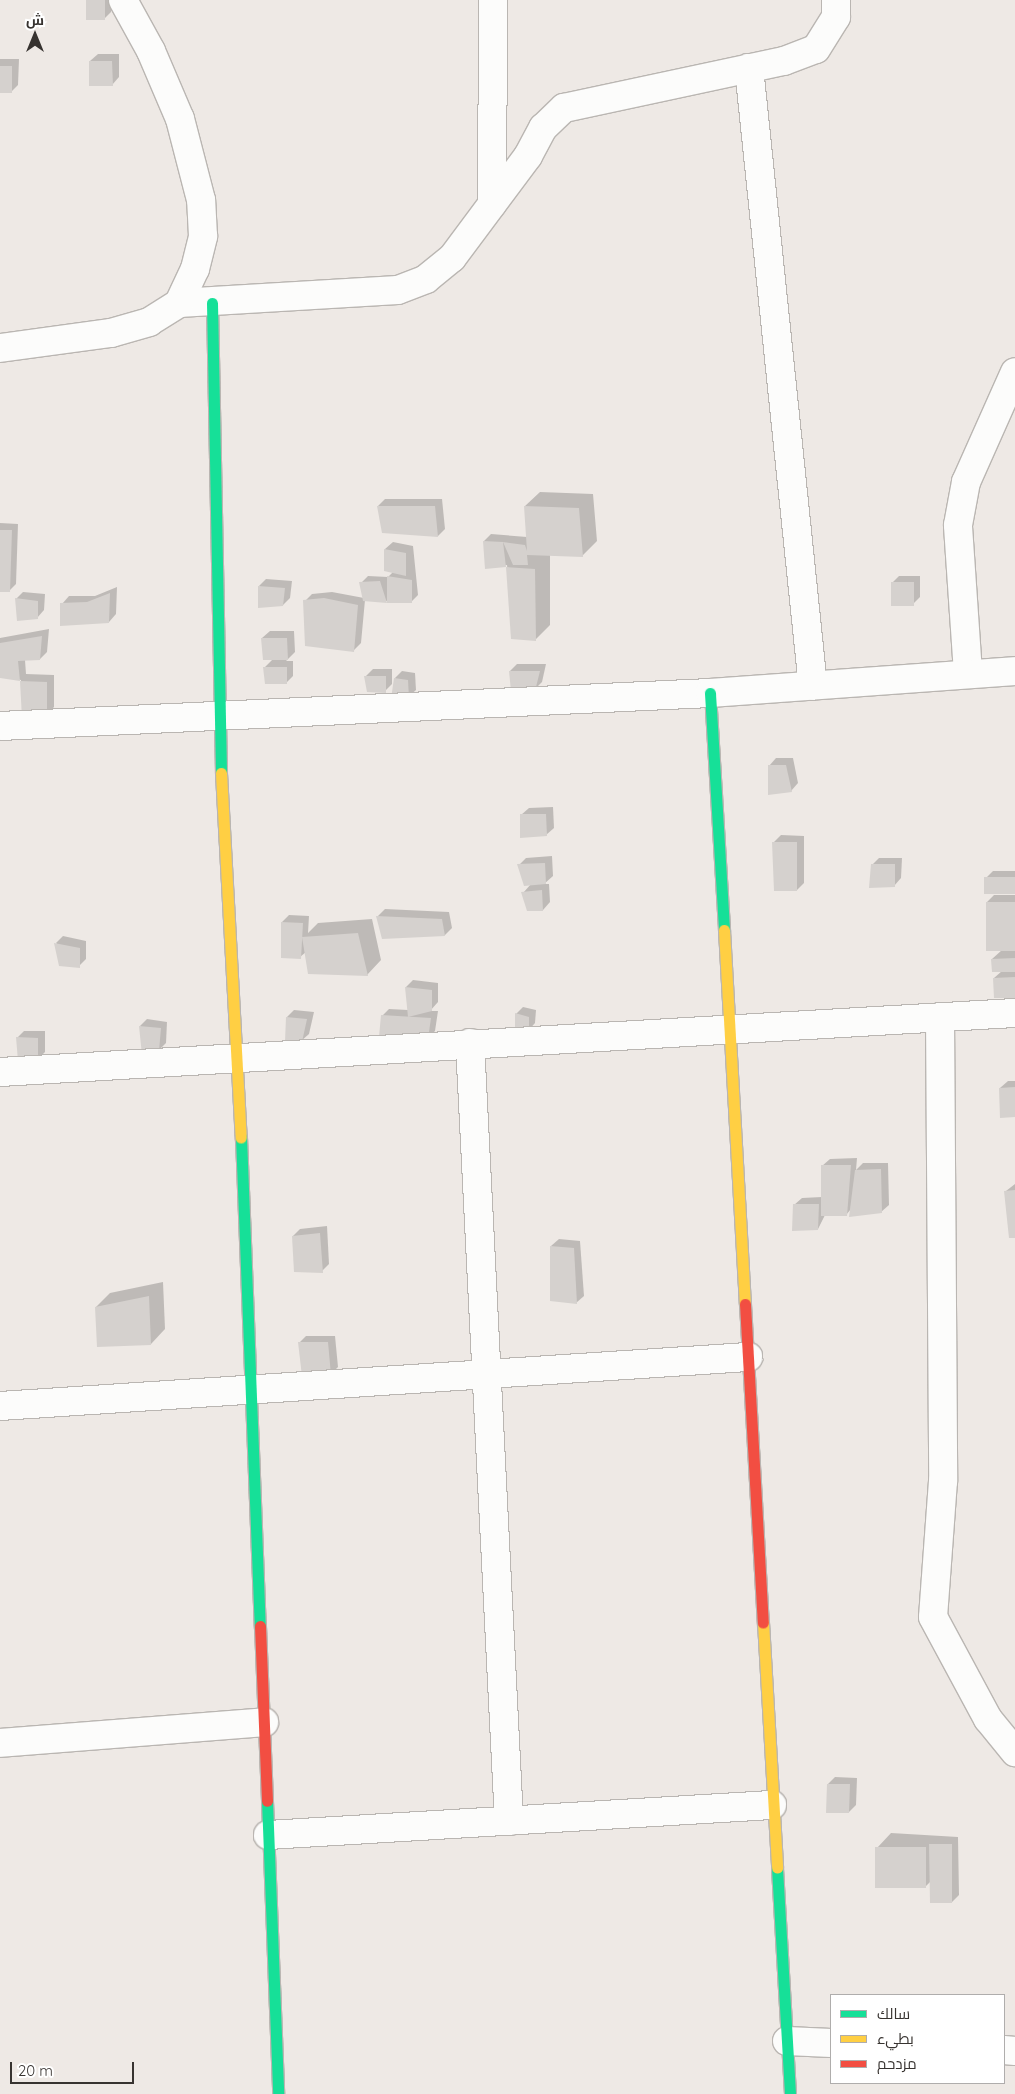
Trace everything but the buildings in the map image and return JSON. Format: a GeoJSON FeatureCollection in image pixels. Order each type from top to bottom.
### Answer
{"type":"FeatureCollection","features":[{"type":"Feature","properties":{"kind":"street"},"geometry":{"type":"LineString","coordinates":[[122,0],[151,51],[180,119],[201,200],[203,236],[195,269],[180,303]]}},
{"type":"Feature","properties":{"kind":"street"},"geometry":{"type":"LineString","coordinates":[[492,0],[492,204]]}},
{"type":"Feature","properties":{"kind":"street"},"geometry":{"type":"LineString","coordinates":[[0,348],[111,333],[149,322],[180,303],[212,303],[398,290],[426,279],[452,258],[528,156],[543,128],[564,108],[749,68],[816,49],[836,17],[836,0]]}},
{"type":"Feature","properties":{"kind":"street"},"geometry":{"type":"LineString","coordinates":[[749,68],[813,686]]}},
{"type":"Feature","properties":{"kind":"street"},"geometry":{"type":"LineString","coordinates":[[212,303],[217,714],[238,1057],[278,2094]]}},
{"type":"Feature","properties":{"kind":"street"},"geometry":{"type":"LineString","coordinates":[[968,673],[958,525],[966,482],[1015,372]]}},
{"type":"Feature","properties":{"kind":"street"},"geometry":{"type":"LineString","coordinates":[[0,726],[217,714],[710,693],[1015,671]]}},
{"type":"Feature","properties":{"kind":"street"},"geometry":{"type":"LineString","coordinates":[[710,693],[790,2094]]}},
{"type":"Feature","properties":{"kind":"street"},"geometry":{"type":"LineString","coordinates":[[0,1072],[729,1027],[1015,1013]]}},
{"type":"Feature","properties":{"kind":"street"},"geometry":{"type":"LineString","coordinates":[[940,1017],[943,1481],[933,1617],[988,1719],[1015,1752]]}},
{"type":"Feature","properties":{"kind":"street"},"geometry":{"type":"LineString","coordinates":[[470,1043],[509,1820]]}},
{"type":"Feature","properties":{"kind":"street"},"geometry":{"type":"LineString","coordinates":[[0,1406],[487,1372],[748,1358]]}},
{"type":"Feature","properties":{"kind":"street"},"geometry":{"type":"LineString","coordinates":[[0,1743],[264,1722]]}},
{"type":"Feature","properties":{"kind":"street"},"geometry":{"type":"LineString","coordinates":[[268,1835],[772,1805]]}},
{"type":"Feature","properties":{"kind":"street"},"geometry":{"type":"LineString","coordinates":[[787,2041],[830,2043]]}},
{"type":"Feature","properties":{"kind":"traffic: fast"},"geometry":{"type":"LineString","coordinates":[[212,303],[221,773]]}},
{"type":"Feature","properties":{"kind":"traffic: fast"},"geometry":{"type":"LineString","coordinates":[[710,693],[724,930]]}},
{"type":"Feature","properties":{"kind":"traffic: fast"},"geometry":{"type":"LineString","coordinates":[[241,1137],[260,1626]]}},
{"type":"Feature","properties":{"kind":"traffic: fast"},"geometry":{"type":"LineString","coordinates":[[267,1801],[278,2094]]}},
{"type":"Feature","properties":{"kind":"traffic: fast"},"geometry":{"type":"LineString","coordinates":[[777,1868],[790,2094]]}},
{"type":"Feature","properties":{"kind":"traffic: slow"},"geometry":{"type":"LineString","coordinates":[[221,773],[241,1137]]}},
{"type":"Feature","properties":{"kind":"traffic: slow"},"geometry":{"type":"LineString","coordinates":[[724,930],[745,1304]]}},
{"type":"Feature","properties":{"kind":"traffic: slow"},"geometry":{"type":"LineString","coordinates":[[763,1622],[777,1868]]}},
{"type":"Feature","properties":{"kind":"traffic: jam"},"geometry":{"type":"LineString","coordinates":[[745,1304],[763,1622]]}},
{"type":"Feature","properties":{"kind":"traffic: jam"},"geometry":{"type":"LineString","coordinates":[[260,1626],[267,1801]]}}]}
